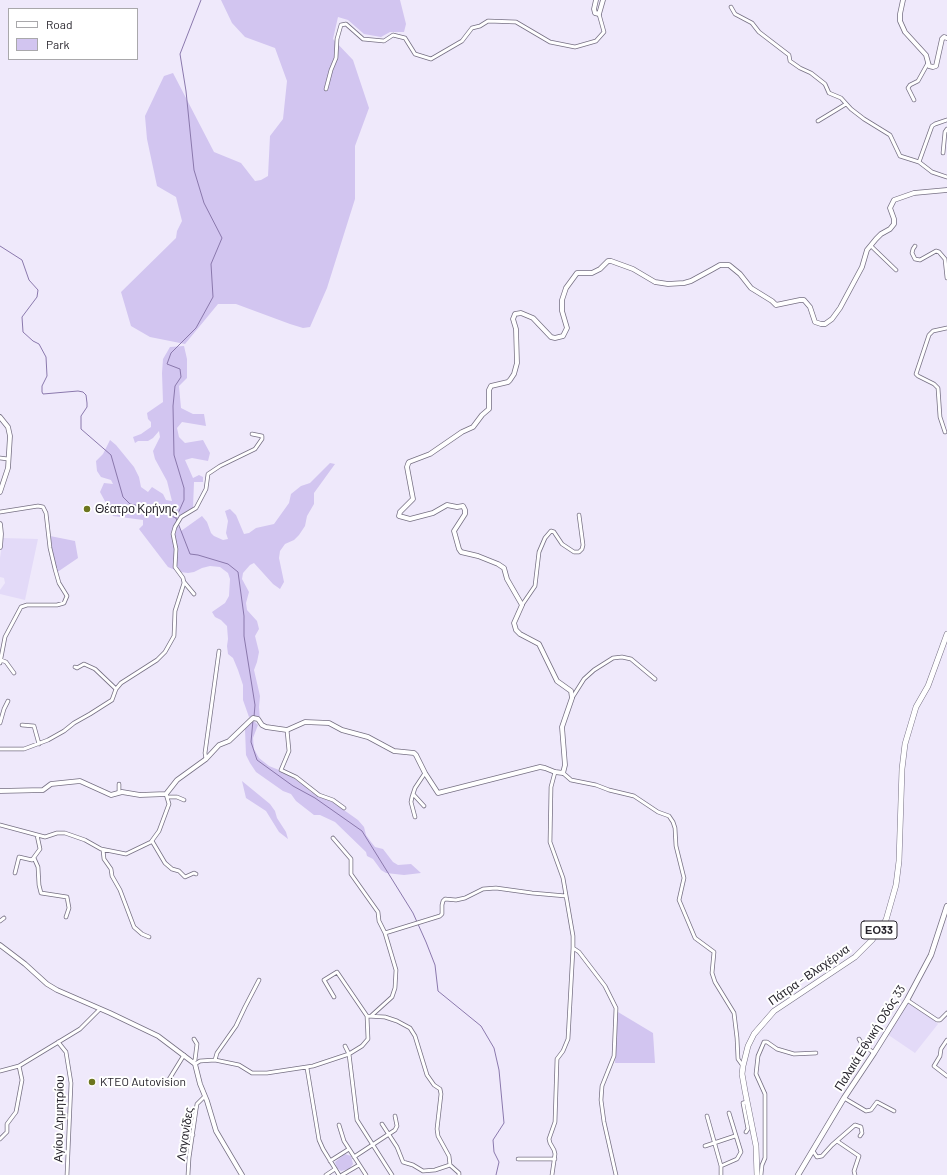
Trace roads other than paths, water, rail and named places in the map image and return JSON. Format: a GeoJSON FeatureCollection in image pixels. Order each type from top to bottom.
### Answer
{"type":"FeatureCollection","features":[{"type":"Feature","properties":{"kind":"main road","name":"Πάτρα - Βλαχέρνα"},"geometry":{"type":"LineString","coordinates":[[757,1175],[756,1146],[743,1083],[743,1066],[748,1046],[754,1034],[774,1011],[855,957],[872,940],[886,920],[898,874],[902,769],[905,744],[916,707],[928,686],[947,634]]}},
{"type":"Feature","properties":{"kind":"main road","name":"Παλαιά Εθνική Οδός 33"},"geometry":{"type":"LineString","coordinates":[[798,1175],[844,1098],[907,1000],[931,955],[947,906]]}},
{"type":"Feature","properties":{"kind":"street"},"geometry":{"type":"LineString","coordinates":[[596,0],[595,13],[600,14]]}},
{"type":"Feature","properties":{"kind":"street"},"geometry":{"type":"LineString","coordinates":[[326,90],[336,58],[337,39],[341,25],[346,24],[363,39],[384,41],[394,35],[405,38],[415,54],[431,59],[462,41],[472,28],[480,26],[488,21],[516,22],[550,42],[574,46],[596,41],[604,32],[600,14],[603,0]]}},
{"type":"Feature","properties":{"kind":"street"},"geometry":{"type":"LineString","coordinates":[[903,0],[900,21],[905,32],[926,55],[929,66],[936,66],[942,39],[944,37],[947,38]]}},
{"type":"Feature","properties":{"kind":"street"},"geometry":{"type":"LineString","coordinates":[[731,7],[735,14],[752,23],[759,32],[789,55],[790,61],[811,73],[825,84],[830,93],[841,98],[864,119],[890,135],[900,156],[919,162],[932,172],[947,177]]}},
{"type":"Feature","properties":{"kind":"street"},"geometry":{"type":"LineString","coordinates":[[914,100],[908,88],[910,85],[918,81],[928,63]]}},
{"type":"Feature","properties":{"kind":"street"},"geometry":{"type":"LineString","coordinates":[[818,120],[846,104]]}},
{"type":"Feature","properties":{"kind":"street"},"geometry":{"type":"LineString","coordinates":[[919,162],[932,126],[947,120]]}},
{"type":"Feature","properties":{"kind":"street"},"geometry":{"type":"LineString","coordinates":[[944,153],[945,132],[947,129]]}},
{"type":"Feature","properties":{"kind":"street"},"geometry":{"type":"LineString","coordinates":[[522,605],[507,579],[504,568],[478,556],[461,552],[459,549],[454,531],[464,514],[465,510],[463,506],[457,507],[447,505],[433,513],[410,519],[400,517],[398,515],[412,499],[407,467],[409,462],[430,454],[462,432],[473,427],[482,415],[489,409],[489,390],[491,386],[508,382],[512,377],[517,363],[516,329],[513,319],[515,314],[521,313],[534,318],[551,337],[555,338],[563,336],[567,328],[562,311],[562,300],[566,288],[575,274],[579,272],[592,273],[600,269],[608,261],[611,261],[633,268],[655,282],[668,284],[691,281],[720,265],[729,265],[740,274],[751,288],[776,305],[804,300],[810,307],[815,322],[825,324],[832,319],[840,308],[862,267],[865,254],[870,246],[881,234],[890,229],[894,224],[894,218],[890,208],[894,200],[914,193],[947,190]]}},
{"type":"Feature","properties":{"kind":"street"},"geometry":{"type":"LineString","coordinates":[[870,246],[896,270]]}},
{"type":"Feature","properties":{"kind":"street"},"geometry":{"type":"LineString","coordinates":[[915,246],[912,253],[915,259],[920,260],[936,251],[940,252],[945,259],[947,278]]}},
{"type":"Feature","properties":{"kind":"street"},"geometry":{"type":"LineString","coordinates":[[946,432],[940,417],[938,388],[934,384],[916,374],[929,335],[933,331],[947,328]]}},
{"type":"Feature","properties":{"kind":"street"},"geometry":{"type":"LineString","coordinates":[[0,417],[8,428],[10,436],[8,468],[0,492]]}},
{"type":"Feature","properties":{"kind":"street"},"geometry":{"type":"LineString","coordinates":[[194,594],[184,582],[184,578],[175,567],[176,549],[173,534],[175,527],[181,517],[194,510],[198,505],[206,489],[208,474],[220,466],[255,450],[262,439],[262,436],[252,434]]}},
{"type":"Feature","properties":{"kind":"street"},"geometry":{"type":"LineString","coordinates":[[0,458],[8,459]]}},
{"type":"Feature","properties":{"kind":"street"},"geometry":{"type":"LineString","coordinates":[[0,512],[38,506],[43,507],[46,513],[50,548],[55,569],[59,583],[67,596],[64,602],[57,605],[21,606],[5,637],[1,662],[6,662],[14,673]]}},
{"type":"Feature","properties":{"kind":"street"},"geometry":{"type":"LineString","coordinates":[[572,698],[569,689],[556,680],[539,644],[520,634],[516,630],[514,623],[522,605],[535,586],[539,552],[550,531],[554,532],[562,544],[574,552],[579,552],[582,549],[583,545],[579,515]]}},
{"type":"Feature","properties":{"kind":"street"},"geometry":{"type":"LineString","coordinates":[[0,524],[0,547]]}},
{"type":"Feature","properties":{"kind":"street"},"geometry":{"type":"LineString","coordinates":[[0,749],[22,750],[39,744],[64,731],[74,723],[112,700],[121,683],[162,656],[169,647],[174,636],[175,611],[184,582]]}},
{"type":"Feature","properties":{"kind":"street"},"geometry":{"type":"LineString","coordinates":[[206,759],[205,753],[219,651]]}},
{"type":"Feature","properties":{"kind":"street"},"geometry":{"type":"LineString","coordinates":[[563,773],[565,766],[562,727],[572,698],[584,678],[613,658],[622,658],[630,659],[655,679]]}},
{"type":"Feature","properties":{"kind":"street"},"geometry":{"type":"LineString","coordinates":[[75,667],[77,668],[84,664],[95,669],[116,690]]}},
{"type":"Feature","properties":{"kind":"street"},"geometry":{"type":"LineString","coordinates":[[0,723],[4,708],[8,701]]}},
{"type":"Feature","properties":{"kind":"street"},"geometry":{"type":"LineString","coordinates":[[0,825],[46,837],[57,833],[63,833],[81,838],[103,850],[126,854],[152,841],[162,825],[169,804],[167,796],[176,780],[206,759],[219,744],[229,741],[254,719],[259,720],[262,725],[266,727],[287,730],[305,722],[329,723],[342,730],[368,737],[394,751],[414,753],[436,791],[440,793],[540,767],[563,773],[571,780],[596,785],[634,796],[658,812],[669,816],[673,822],[675,828],[676,846],[684,878],[679,900],[695,938],[714,952],[712,972],[715,982],[734,1012],[738,1059],[743,1066]]}},
{"type":"Feature","properties":{"kind":"street"},"geometry":{"type":"LineString","coordinates":[[22,725],[34,726],[39,744]]}},
{"type":"Feature","properties":{"kind":"street"},"geometry":{"type":"LineString","coordinates":[[287,730],[288,750],[281,770],[296,776],[319,795],[333,800],[344,808]]}},
{"type":"Feature","properties":{"kind":"street"},"geometry":{"type":"LineString","coordinates":[[415,817],[411,802],[413,794],[425,772]]}},
{"type":"Feature","properties":{"kind":"street"},"geometry":{"type":"LineString","coordinates":[[552,1175],[555,1159],[554,1151],[549,1139],[555,1122],[557,1059],[563,1051],[568,1039],[573,948],[573,936],[563,878],[550,842],[551,787],[555,772]]}},
{"type":"Feature","properties":{"kind":"street"},"geometry":{"type":"LineString","coordinates":[[0,792],[43,790],[51,784],[80,782],[111,795],[119,792],[177,797],[184,800]]}},
{"type":"Feature","properties":{"kind":"street"},"geometry":{"type":"LineString","coordinates":[[119,784],[119,792]]}},
{"type":"Feature","properties":{"kind":"street"},"geometry":{"type":"LineString","coordinates":[[413,794],[424,806]]}},
{"type":"Feature","properties":{"kind":"street"},"geometry":{"type":"LineString","coordinates":[[15,873],[19,857],[32,860],[40,849],[37,835]]}},
{"type":"Feature","properties":{"kind":"street"},"geometry":{"type":"LineString","coordinates":[[333,838],[351,859],[351,874],[378,912],[379,921],[385,933],[396,973],[396,988],[391,999],[369,1016]]}},
{"type":"Feature","properties":{"kind":"street"},"geometry":{"type":"LineString","coordinates":[[152,841],[163,860],[172,869],[179,871],[185,878],[194,873],[196,874]]}},
{"type":"Feature","properties":{"kind":"street"},"geometry":{"type":"LineString","coordinates":[[103,850],[104,860],[111,869],[112,876],[120,890],[134,927],[136,930],[149,938]]}},
{"type":"Feature","properties":{"kind":"street"},"geometry":{"type":"LineString","coordinates":[[34,858],[38,868],[38,885],[41,893],[67,897],[69,908],[66,917]]}},
{"type":"Feature","properties":{"kind":"street"},"geometry":{"type":"LineString","coordinates":[[385,933],[440,916],[442,914],[443,901],[445,899],[456,900],[465,898],[483,889],[496,888],[566,896]]}},
{"type":"Feature","properties":{"kind":"street"},"geometry":{"type":"LineString","coordinates":[[0,921],[4,918]]}},
{"type":"Feature","properties":{"kind":"street"},"geometry":{"type":"LineString","coordinates":[[0,945],[25,964],[47,984],[158,1036],[194,1063]]}},
{"type":"Feature","properties":{"kind":"street"},"geometry":{"type":"LineString","coordinates":[[573,948],[579,952],[605,986],[616,1008],[614,1056],[602,1086],[601,1100],[604,1122],[616,1175]]}},
{"type":"Feature","properties":{"kind":"street"},"geometry":{"type":"LineString","coordinates":[[194,1063],[215,1060],[235,1063],[252,1073],[257,1074],[307,1068],[349,1054],[362,1046],[368,1039],[369,1016],[337,972],[324,980],[334,997]]}},
{"type":"Feature","properties":{"kind":"street"},"geometry":{"type":"LineString","coordinates":[[215,1060],[217,1053],[236,1026],[244,1007],[259,980]]}},
{"type":"Feature","properties":{"kind":"street"},"geometry":{"type":"LineString","coordinates":[[907,1000],[937,1020],[940,1020],[947,1013]]}},
{"type":"Feature","properties":{"kind":"street"},"geometry":{"type":"LineString","coordinates":[[0,1071],[19,1066],[80,1029],[100,1009]]}},
{"type":"Feature","properties":{"kind":"street"},"geometry":{"type":"LineString","coordinates":[[369,1016],[385,1017],[397,1021],[410,1028],[416,1036],[427,1075],[430,1080],[440,1089],[441,1094],[437,1133],[441,1144],[449,1156],[450,1165],[459,1172],[459,1175]]}},
{"type":"Feature","properties":{"kind":"street"},"geometry":{"type":"LineString","coordinates":[[194,1039],[197,1044],[194,1063],[204,1097],[207,1101],[216,1131],[242,1175]]}},
{"type":"Feature","properties":{"kind":"street"},"geometry":{"type":"LineString","coordinates":[[859,1039],[862,1044],[874,1053]]}},
{"type":"Feature","properties":{"kind":"street"},"geometry":{"type":"LineString","coordinates":[[947,1040],[941,1049],[940,1056],[934,1066],[947,1076]]}},
{"type":"Feature","properties":{"kind":"street","name":"Αγίου Δημητρίου"},"geometry":{"type":"LineString","coordinates":[[58,1042],[66,1052],[71,1086],[67,1175]]}},
{"type":"Feature","properties":{"kind":"street"},"geometry":{"type":"LineString","coordinates":[[762,1175],[762,1165],[765,1158],[765,1094],[756,1074],[758,1056],[764,1042],[768,1042],[778,1049],[794,1054],[816,1053]]}},
{"type":"Feature","properties":{"kind":"street"},"geometry":{"type":"LineString","coordinates":[[345,1046],[349,1054],[357,1118],[392,1175]]}},
{"type":"Feature","properties":{"kind":"street"},"geometry":{"type":"LineString","coordinates":[[168,1081],[184,1055]]}},
{"type":"Feature","properties":{"kind":"street"},"geometry":{"type":"LineString","coordinates":[[0,1138],[7,1132],[7,1124],[16,1112],[22,1080],[19,1066]]}},
{"type":"Feature","properties":{"kind":"street"},"geometry":{"type":"LineString","coordinates":[[307,1068],[318,1137],[322,1147],[335,1169],[341,1175],[359,1165]]}},
{"type":"Feature","properties":{"kind":"street","name":"Λαγανίδες"},"geometry":{"type":"LineString","coordinates":[[188,1175],[196,1107],[204,1097]]}},
{"type":"Feature","properties":{"kind":"street"},"geometry":{"type":"LineString","coordinates":[[844,1098],[866,1111],[870,1110],[877,1102],[894,1111]]}},
{"type":"Feature","properties":{"kind":"street"},"geometry":{"type":"LineString","coordinates":[[746,1132],[748,1125],[744,1103],[747,1102]]}},
{"type":"Feature","properties":{"kind":"street"},"geometry":{"type":"LineString","coordinates":[[721,1166],[737,1159],[741,1152],[729,1113]]}},
{"type":"Feature","properties":{"kind":"street"},"geometry":{"type":"LineString","coordinates":[[354,1157],[397,1127],[395,1116]]}},
{"type":"Feature","properties":{"kind":"street"},"geometry":{"type":"LineString","coordinates":[[707,1116],[721,1166],[720,1175]]}},
{"type":"Feature","properties":{"kind":"street"},"geometry":{"type":"LineString","coordinates":[[382,1124],[397,1148],[403,1162],[413,1165],[423,1171],[436,1170],[450,1165]]}},
{"type":"Feature","properties":{"kind":"street"},"geometry":{"type":"LineString","coordinates":[[339,1125],[341,1135],[366,1175]]}},
{"type":"Feature","properties":{"kind":"street"},"geometry":{"type":"LineString","coordinates":[[813,1151],[817,1157],[821,1157],[855,1125],[861,1127],[862,1133],[860,1136]]}},
{"type":"Feature","properties":{"kind":"street"},"geometry":{"type":"LineString","coordinates":[[185,1134],[193,1135]]}},
{"type":"Feature","properties":{"kind":"street"},"geometry":{"type":"LineString","coordinates":[[705,1146],[735,1136]]}},
{"type":"Feature","properties":{"kind":"street"},"geometry":{"type":"LineString","coordinates":[[837,1141],[859,1156],[854,1170],[855,1175]]}},
{"type":"Feature","properties":{"kind":"street"},"geometry":{"type":"LineString","coordinates":[[330,1161],[349,1149]]}},
{"type":"Feature","properties":{"kind":"street"},"geometry":{"type":"LineString","coordinates":[[518,1159],[555,1159]]}},
{"type":"Feature","properties":{"kind":"street"},"geometry":{"type":"LineString","coordinates":[[326,1175],[335,1169]]}},
{"type":"Feature","properties":{"kind":"waterway"},"geometry":{"type":"LineString","coordinates":[[176,518],[184,500],[184,488],[174,455],[173,406],[175,386],[181,377],[180,369],[167,364],[171,353],[196,328],[213,297],[211,264],[222,238],[204,203],[194,170],[186,91],[180,54],[201,0]]}},
{"type":"Feature","properties":{"kind":"waterway"},"geometry":{"type":"LineString","coordinates":[[0,246],[22,260],[29,280],[38,290],[37,297],[22,317],[23,332],[39,344],[46,357],[47,376],[42,386],[43,394],[78,391],[83,392],[86,395],[87,407],[81,416],[81,429],[111,455],[123,497],[130,504],[155,509],[176,518],[190,554],[228,564],[238,572],[244,616],[244,636],[255,705],[254,717]]}},
{"type":"Feature","properties":{"kind":"waterway"},"geometry":{"type":"LineString","coordinates":[[253,720],[251,742],[257,760],[293,786],[315,798],[362,831],[413,913],[435,965],[438,991],[481,1026],[494,1048],[499,1070],[504,1123],[493,1140],[494,1152],[499,1162],[496,1175]]}},
{"type":"Feature","properties":{"kind":"place","name":"Θέατρο Κρήνης"},"geometry":{"type":"Point","coordinates":[87,509]}},
{"type":"Feature","properties":{"kind":"place","name":"KTEO Autovision"},"geometry":{"type":"Point","coordinates":[92,1082]}}]}
